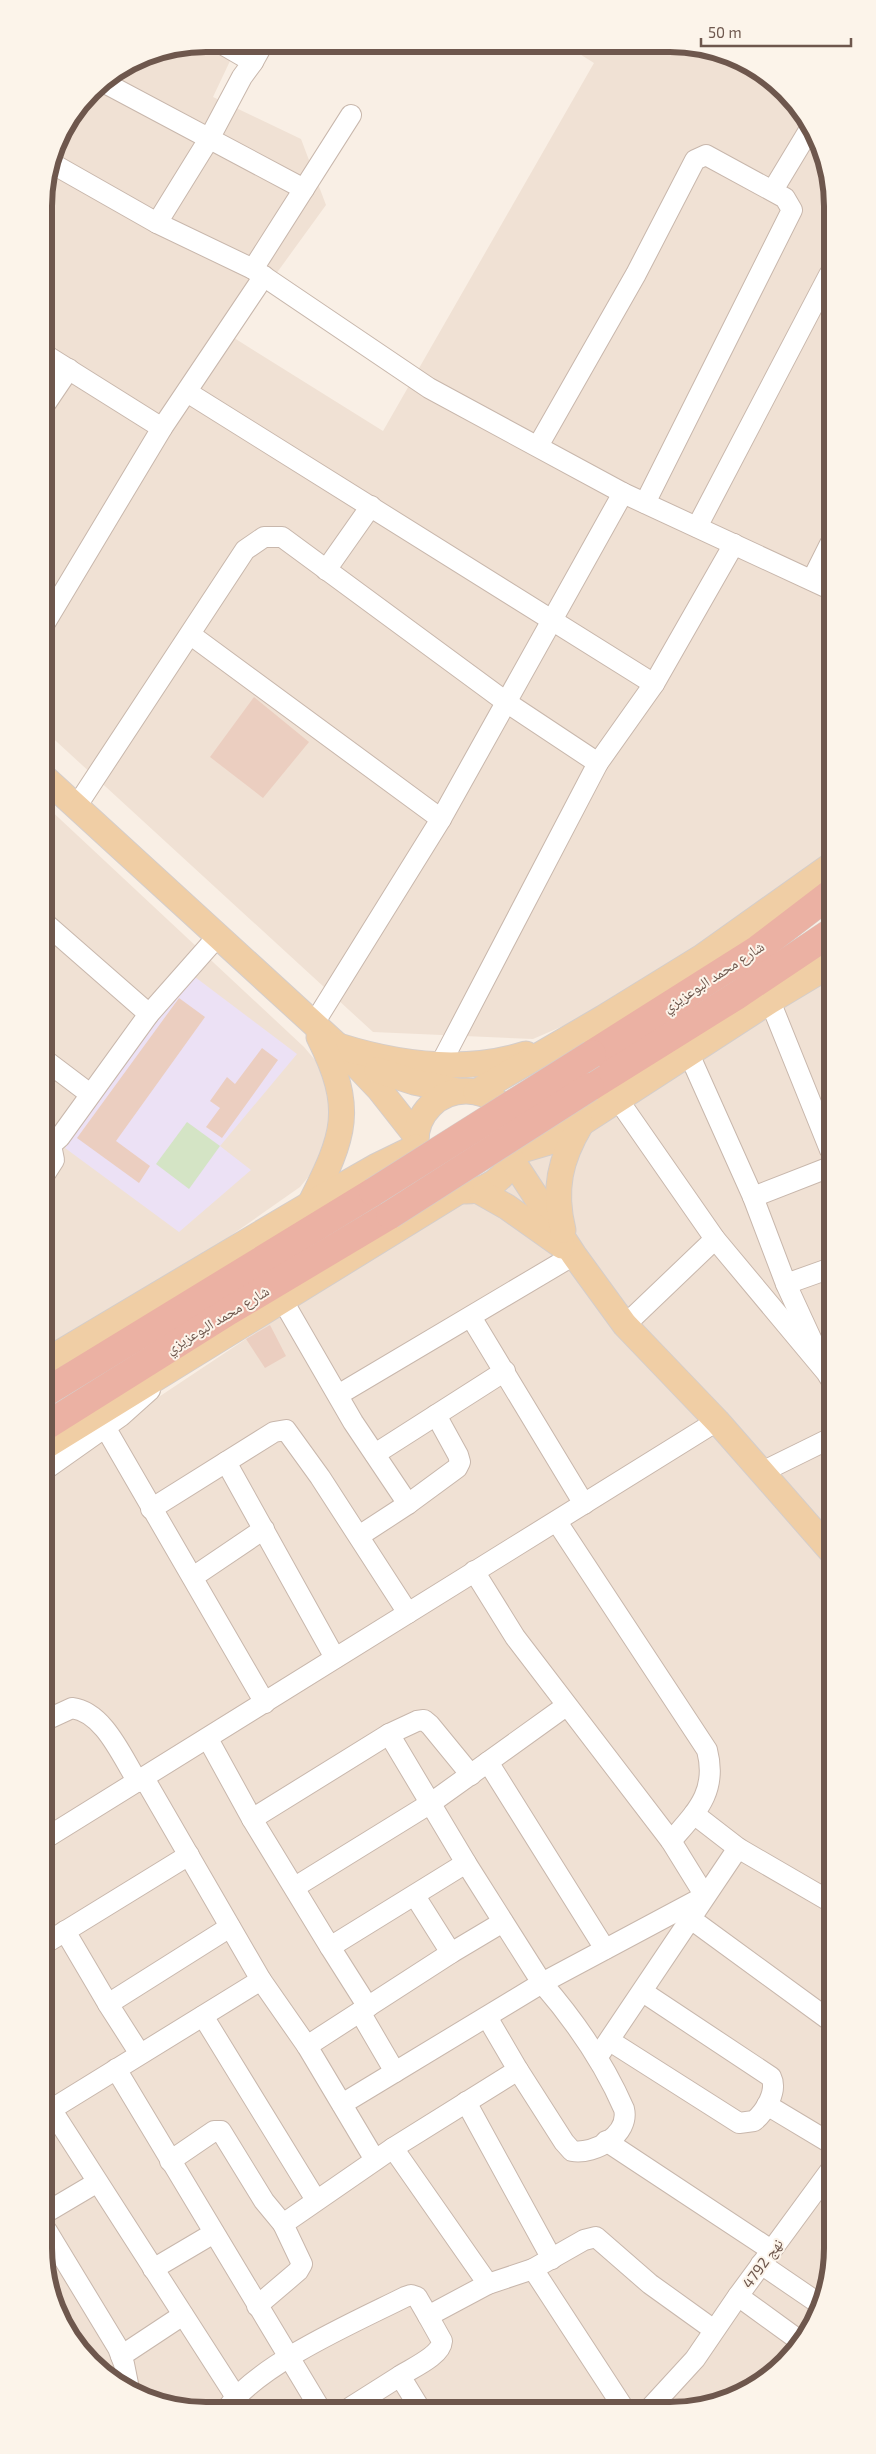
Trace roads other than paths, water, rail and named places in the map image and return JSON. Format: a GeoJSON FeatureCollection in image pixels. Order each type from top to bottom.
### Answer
{"type":"FeatureCollection","features":[{"type":"Feature","properties":{"kind":"highway","name":"شارع محمد البوعزيزي"},"geometry":{"type":"LineString","coordinates":[[53,1388],[373,1192],[758,949],[824,899]]}},
{"type":"Feature","properties":{"kind":"highway","name":"شارع محمد البوعزيزي"},"geometry":{"type":"LineString","coordinates":[[53,1422],[229,1311],[390,1215],[736,996],[824,937]]}},
{"type":"Feature","properties":{"kind":"main road"},"geometry":{"type":"LineString","coordinates":[[53,785],[344,1053],[385,1097],[416,1141],[424,1168],[431,1177],[450,1188],[469,1190],[520,1216],[574,1255]]}},
{"type":"Feature","properties":{"kind":"main road"},"geometry":{"type":"LineString","coordinates":[[53,1357],[416,1141],[419,1123],[426,1111],[446,1094],[467,1091],[552,1046],[702,957],[824,870]]}},
{"type":"Feature","properties":{"kind":"main road"},"geometry":{"type":"LineString","coordinates":[[514,1156],[549,1142],[581,1124],[770,1001],[824,969]]}},
{"type":"Feature","properties":{"kind":"main road"},"geometry":{"type":"LineString","coordinates":[[310,1204],[334,1154],[341,1132],[343,1112],[341,1092],[336,1075],[313,1026]]}},
{"type":"Feature","properties":{"kind":"main road"},"geometry":{"type":"LineString","coordinates":[[344,1053],[440,1065],[478,1063],[516,1057],[552,1046]]}},
{"type":"Feature","properties":{"kind":"main road"},"geometry":{"type":"LineString","coordinates":[[53,1442],[469,1190],[498,1179],[514,1156],[516,1141],[511,1119],[497,1101],[467,1091],[414,1082],[344,1053]]}},
{"type":"Feature","properties":{"kind":"main road"},"geometry":{"type":"LineString","coordinates":[[574,1255],[564,1234],[558,1212],[557,1189],[561,1166],[569,1144],[581,1124]]}},
{"type":"Feature","properties":{"kind":"main road"},"geometry":{"type":"LineString","coordinates":[[514,1156],[574,1255],[625,1325],[717,1421],[762,1472],[823,1534]]}},
{"type":"Feature","properties":{"kind":"street"},"geometry":{"type":"LineString","coordinates":[[237,53],[253,62]]}},
{"type":"Feature","properties":{"kind":"street"},"geometry":{"type":"LineString","coordinates":[[157,223],[209,139],[242,77],[258,53]]}},
{"type":"Feature","properties":{"kind":"street"},"geometry":{"type":"LineString","coordinates":[[111,86],[304,189]]}},
{"type":"Feature","properties":{"kind":"street"},"geometry":{"type":"LineString","coordinates":[[53,610],[162,428],[187,392],[259,272],[304,189],[351,115]]}},
{"type":"Feature","properties":{"kind":"street"},"geometry":{"type":"LineString","coordinates":[[773,190],[806,135]]}},
{"type":"Feature","properties":{"kind":"street"},"geometry":{"type":"LineString","coordinates":[[538,446],[636,274],[695,160],[706,155],[773,190],[786,198],[792,210],[645,503]]}},
{"type":"Feature","properties":{"kind":"street"},"geometry":{"type":"LineString","coordinates":[[58,167],[157,223],[259,272],[429,388],[624,493],[821,584],[824,571]]}},
{"type":"Feature","properties":{"kind":"street"},"geometry":{"type":"LineString","coordinates":[[697,527],[824,285]]}},
{"type":"Feature","properties":{"kind":"street"},"geometry":{"type":"LineString","coordinates":[[53,359],[162,428]]}},
{"type":"Feature","properties":{"kind":"street"},"geometry":{"type":"LineString","coordinates":[[53,393],[69,369]]}},
{"type":"Feature","properties":{"kind":"street"},"geometry":{"type":"LineString","coordinates":[[187,392],[371,506],[551,622],[654,684]]}},
{"type":"Feature","properties":{"kind":"street"},"geometry":{"type":"LineString","coordinates":[[313,1026],[441,819],[624,493]]}},
{"type":"Feature","properties":{"kind":"street"},"geometry":{"type":"LineString","coordinates":[[326,570],[371,506]]}},
{"type":"Feature","properties":{"kind":"street"},"geometry":{"type":"LineString","coordinates":[[76,807],[191,635],[245,550],[264,537],[282,537],[506,702],[598,763]]}},
{"type":"Feature","properties":{"kind":"street"},"geometry":{"type":"LineString","coordinates":[[440,1065],[598,763],[654,684],[734,544]]}},
{"type":"Feature","properties":{"kind":"street"},"geometry":{"type":"LineString","coordinates":[[191,635],[441,819]]}},
{"type":"Feature","properties":{"kind":"street"},"geometry":{"type":"LineString","coordinates":[[53,930],[149,1014]]}},
{"type":"Feature","properties":{"kind":"street"},"geometry":{"type":"LineString","coordinates":[[53,1142],[60,1137],[149,1014],[217,936]]}},
{"type":"Feature","properties":{"kind":"street"},"geometry":{"type":"LineString","coordinates":[[770,1001],[824,1134]]}},
{"type":"Feature","properties":{"kind":"street"},"geometry":{"type":"LineString","coordinates":[[689,1054],[753,1197],[786,1284],[823,1364]]}},
{"type":"Feature","properties":{"kind":"street"},"geometry":{"type":"LineString","coordinates":[[53,1066],[90,1094]]}},
{"type":"Feature","properties":{"kind":"street"},"geometry":{"type":"LineString","coordinates":[[619,1101],[716,1239],[823,1369]]}},
{"type":"Feature","properties":{"kind":"street"},"geometry":{"type":"LineString","coordinates":[[753,1197],[824,1170]]}},
{"type":"Feature","properties":{"kind":"street"},"geometry":{"type":"LineString","coordinates":[[625,1325],[716,1239]]}},
{"type":"Feature","properties":{"kind":"street"},"geometry":{"type":"LineString","coordinates":[[338,1396],[574,1255]]}},
{"type":"Feature","properties":{"kind":"street"},"geometry":{"type":"LineString","coordinates":[[786,1284],[823,1270]]}},
{"type":"Feature","properties":{"kind":"street"},"geometry":{"type":"LineString","coordinates":[[283,1301],[338,1396],[408,1504]]}},
{"type":"Feature","properties":{"kind":"street"},"geometry":{"type":"LineString","coordinates":[[472,1317],[584,1504]]}},
{"type":"Feature","properties":{"kind":"street"},"geometry":{"type":"LineString","coordinates":[[375,1454],[505,1371]]}},
{"type":"Feature","properties":{"kind":"street"},"geometry":{"type":"LineString","coordinates":[[53,1464],[144,1396],[164,1373]]}},
{"type":"Feature","properties":{"kind":"street"},"geometry":{"type":"LineString","coordinates":[[360,1536],[451,1473],[460,1462],[436,1415]]}},
{"type":"Feature","properties":{"kind":"street"},"geometry":{"type":"LineString","coordinates":[[53,1834],[717,1421]]}},
{"type":"Feature","properties":{"kind":"street"},"geometry":{"type":"LineString","coordinates":[[104,1427],[265,1703]]}},
{"type":"Feature","properties":{"kind":"street"},"geometry":{"type":"LineString","coordinates":[[151,1509],[274,1432],[286,1430],[291,1434],[360,1536],[408,1612]]}},
{"type":"Feature","properties":{"kind":"street"},"geometry":{"type":"LineString","coordinates":[[762,1472],[823,1442]]}},
{"type":"Feature","properties":{"kind":"street"},"geometry":{"type":"LineString","coordinates":[[226,1462],[335,1658]]}},
{"type":"Feature","properties":{"kind":"street"},"geometry":{"type":"LineString","coordinates":[[557,1522],[707,1750],[711,1774],[710,1787],[694,1814],[671,1841]]}},
{"type":"Feature","properties":{"kind":"street"},"geometry":{"type":"LineString","coordinates":[[193,1577],[264,1529]]}},
{"type":"Feature","properties":{"kind":"street"},"geometry":{"type":"LineString","coordinates":[[474,1571],[514,1637],[671,1841],[705,1896]]}},
{"type":"Feature","properties":{"kind":"street"},"geometry":{"type":"LineString","coordinates":[[295,1887],[431,1803],[566,1706]]}},
{"type":"Feature","properties":{"kind":"street"},"geometry":{"type":"LineString","coordinates":[[53,1717],[72,1708],[88,1714],[104,1728],[141,1780],[189,1855],[261,1980],[306,2046],[375,2160]]}},
{"type":"Feature","properties":{"kind":"street"},"geometry":{"type":"LineString","coordinates":[[252,1818],[389,1734],[410,1723],[424,1720],[471,1775]]}},
{"type":"Feature","properties":{"kind":"street"},"geometry":{"type":"LineString","coordinates":[[389,1734],[466,1863],[542,1983],[577,2026],[597,2057],[620,2100],[626,2117],[622,2128],[606,2142],[588,2152],[572,2151],[568,2148],[518,2070],[487,2017]]}},
{"type":"Feature","properties":{"kind":"street"},"geometry":{"type":"LineString","coordinates":[[208,1739],[252,1818],[330,1947],[395,2072]]}},
{"type":"Feature","properties":{"kind":"street"},"geometry":{"type":"LineString","coordinates":[[488,1762],[605,1949]]}},
{"type":"Feature","properties":{"kind":"street"},"geometry":{"type":"LineString","coordinates":[[694,1814],[738,1848],[823,1897]]}},
{"type":"Feature","properties":{"kind":"street"},"geometry":{"type":"LineString","coordinates":[[597,2057],[610,2041],[738,1848]]}},
{"type":"Feature","properties":{"kind":"street"},"geometry":{"type":"LineString","coordinates":[[53,1939],[189,1855]]}},
{"type":"Feature","properties":{"kind":"street"},"geometry":{"type":"LineString","coordinates":[[330,1947],[466,1863]]}},
{"type":"Feature","properties":{"kind":"street"},"geometry":{"type":"LineString","coordinates":[[415,1896],[451,1953]]}},
{"type":"Feature","properties":{"kind":"street"},"geometry":{"type":"LineString","coordinates":[[342,2104],[542,1983],[705,1896]]}},
{"type":"Feature","properties":{"kind":"street"},"geometry":{"type":"LineString","coordinates":[[691,1919],[823,2016]]}},
{"type":"Feature","properties":{"kind":"street"},"geometry":{"type":"LineString","coordinates":[[306,2046],[503,1922]]}},
{"type":"Feature","properties":{"kind":"street"},"geometry":{"type":"LineString","coordinates":[[108,2004],[230,1927]]}},
{"type":"Feature","properties":{"kind":"street"},"geometry":{"type":"LineString","coordinates":[[65,1931],[140,2054]]}},
{"type":"Feature","properties":{"kind":"street"},"geometry":{"type":"LineString","coordinates":[[53,2108],[261,1980]]}},
{"type":"Feature","properties":{"kind":"street"},"geometry":{"type":"LineString","coordinates":[[610,2041],[739,2123],[754,2121],[767,2105],[774,2087],[771,2077],[643,1992]]}},
{"type":"Feature","properties":{"kind":"street"},"geometry":{"type":"LineString","coordinates":[[202,2016],[316,2200]]}},
{"type":"Feature","properties":{"kind":"street"},"geometry":{"type":"LineString","coordinates":[[116,2069],[316,2402]]}},
{"type":"Feature","properties":{"kind":"street"},"geometry":{"type":"LineString","coordinates":[[283,2224],[393,2148],[518,2070]]}},
{"type":"Feature","properties":{"kind":"street"},"geometry":{"type":"LineString","coordinates":[[466,2102],[552,2259]]}},
{"type":"Feature","properties":{"kind":"street"},"geometry":{"type":"LineString","coordinates":[[767,2105],[823,2139]]}},
{"type":"Feature","properties":{"kind":"street"},"geometry":{"type":"LineString","coordinates":[[53,2116],[183,2315],[232,2402],[253,2381],[289,2358],[409,2295],[417,2297],[442,2344],[436,2353],[359,2402]]}},
{"type":"Feature","properties":{"kind":"street"},"geometry":{"type":"LineString","coordinates":[[170,2161],[214,2131],[221,2131],[264,2201],[283,2224],[302,2264],[298,2271],[257,2306]]}},
{"type":"Feature","properties":{"kind":"street"},"geometry":{"type":"LineString","coordinates":[[606,2142],[766,2257],[814,2299]]}},
{"type":"Feature","properties":{"kind":"street"},"geometry":{"type":"LineString","coordinates":[[393,2148],[488,2284]]}},
{"type":"Feature","properties":{"kind":"street"},"geometry":{"type":"LineString","coordinates":[[53,2208],[96,2183]]}},
{"type":"Feature","properties":{"kind":"street","name":"نهج 4792"},"geometry":{"type":"LineString","coordinates":[[795,2337],[738,2296],[766,2257],[823,2195]]}},
{"type":"Feature","properties":{"kind":"street"},"geometry":{"type":"LineString","coordinates":[[152,2269],[214,2233]]}},
{"type":"Feature","properties":{"kind":"street"},"geometry":{"type":"LineString","coordinates":[[428,2316],[488,2284],[533,2269],[591,2237],[601,2239],[650,2284],[714,2330]]}},
{"type":"Feature","properties":{"kind":"street"},"geometry":{"type":"LineString","coordinates":[[53,2241],[107,2327],[121,2356],[126,2379]]}},
{"type":"Feature","properties":{"kind":"street"},"geometry":{"type":"LineString","coordinates":[[533,2269],[620,2402]]}},
{"type":"Feature","properties":{"kind":"street"},"geometry":{"type":"LineString","coordinates":[[656,2402],[675,2382],[738,2296]]}},
{"type":"Feature","properties":{"kind":"street"},"geometry":{"type":"LineString","coordinates":[[121,2356],[183,2315]]}},
{"type":"Feature","properties":{"kind":"street"},"geometry":{"type":"LineString","coordinates":[[400,2376],[416,2402]]}}]}
